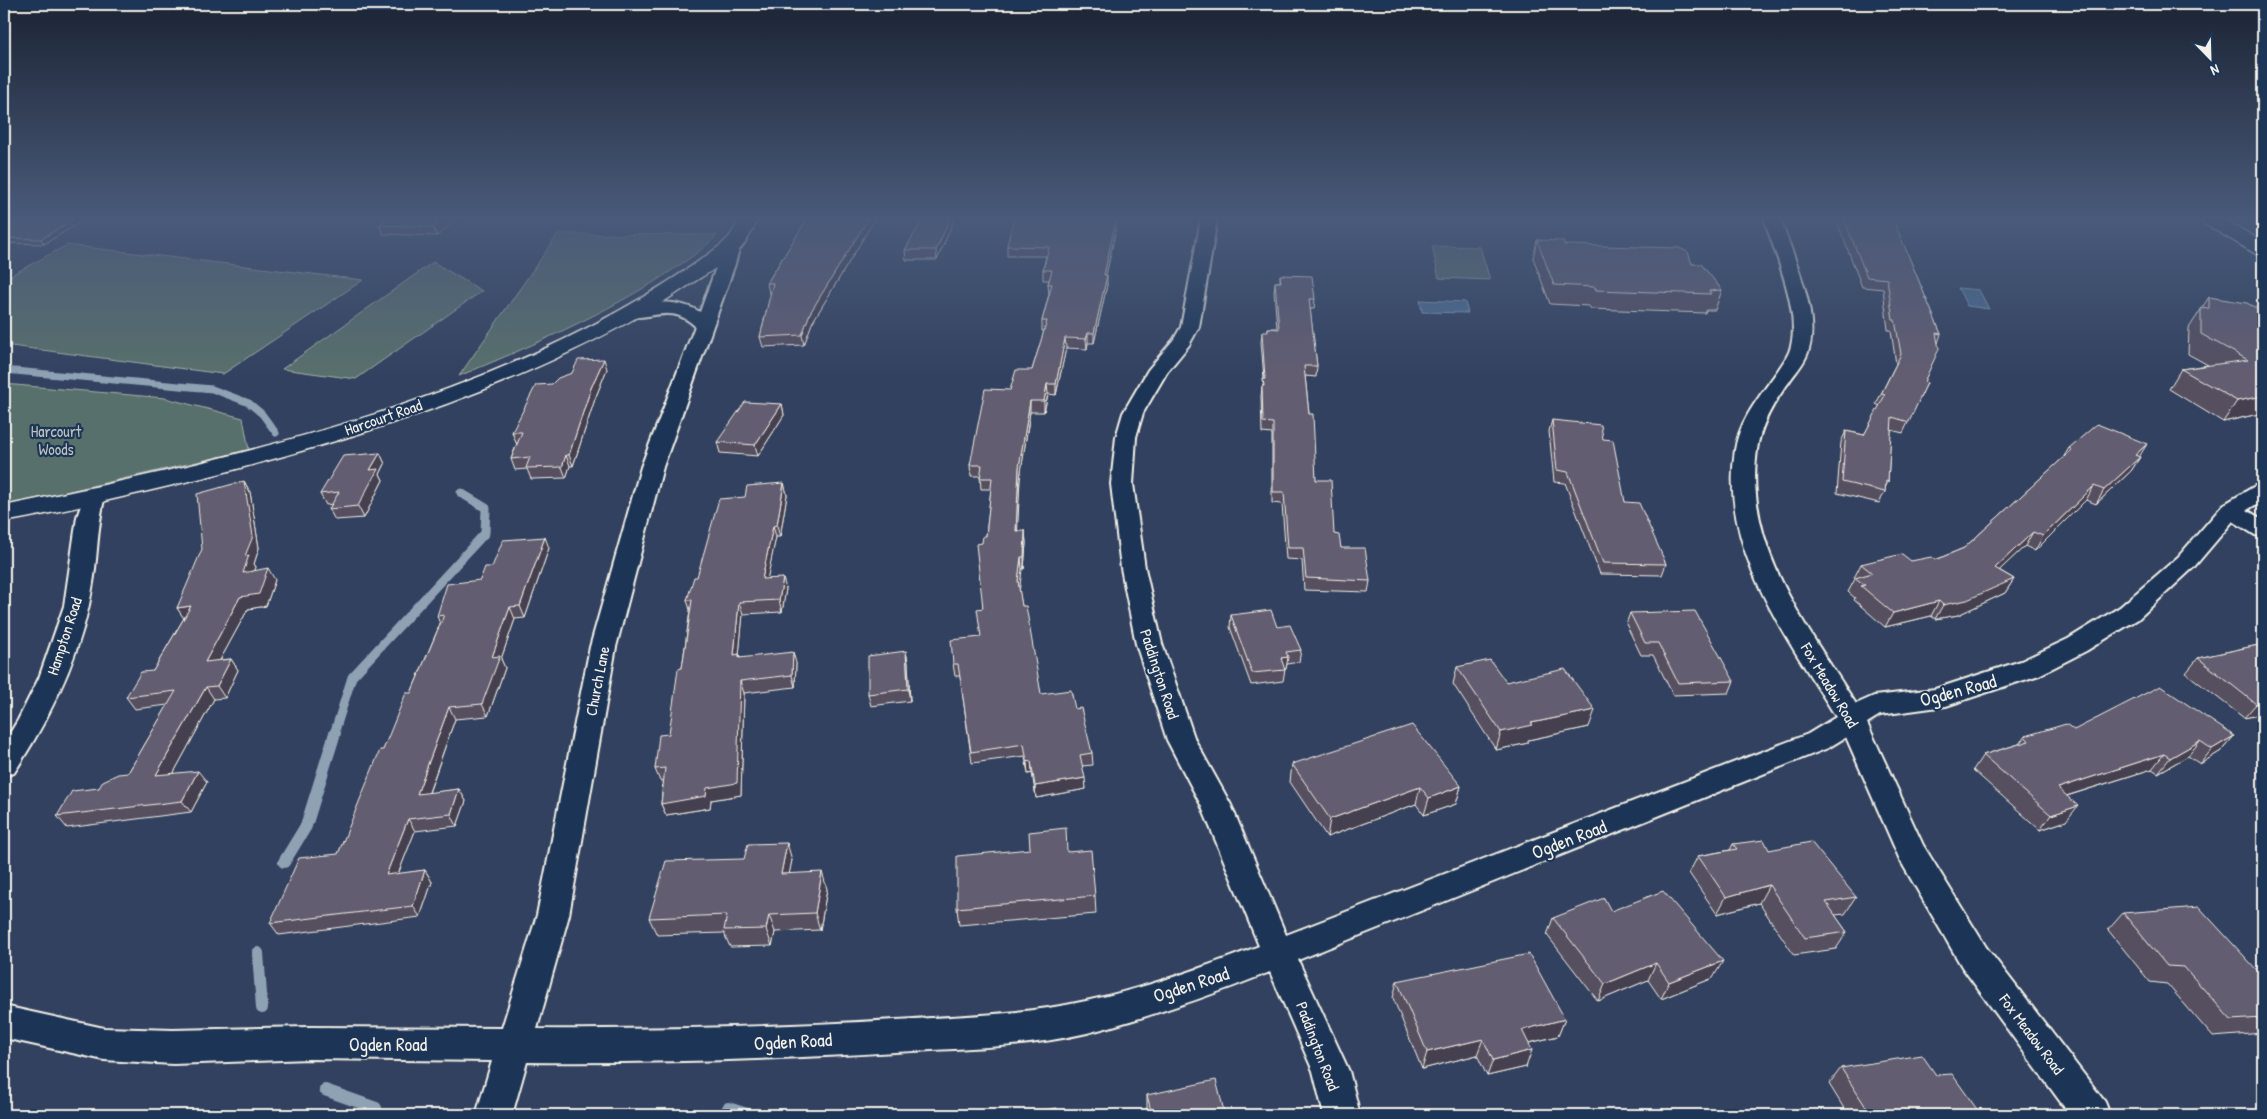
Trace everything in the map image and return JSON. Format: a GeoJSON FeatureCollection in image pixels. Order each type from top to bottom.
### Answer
{"type":"FeatureCollection","features":[{"type":"Feature","properties":{"kind":"main road","name":"Harcourt Road"},"geometry":{"type":"LineString","coordinates":[[4,514],[94,496],[242,460],[384,417],[542,357],[631,312],[670,289],[695,271]]}},
{"type":"Feature","properties":{"kind":"street","name":"Church Lane"},"geometry":{"type":"LineString","coordinates":[[494,1115],[553,915],[603,647],[652,467],[723,271]]}},
{"type":"Feature","properties":{"kind":"street","name":"Paddington Road"},"geometry":{"type":"LineString","coordinates":[[1200,271],[1190,327],[1182,341],[1158,370],[1133,413],[1126,437],[1122,484],[1133,568],[1148,644],[1181,740],[1216,805],[1278,953],[1331,1071],[1342,1115]]}},
{"type":"Feature","properties":{"kind":"street","name":"Fox Meadow Road"},"geometry":{"type":"LineString","coordinates":[[1789,271],[1802,317],[1802,339],[1797,357],[1772,391],[1754,422],[1746,449],[1744,481],[1751,537],[1779,603],[1852,720],[1911,851],[1974,957],[2092,1115]]}},
{"type":"Feature","properties":{"kind":"street"},"geometry":{"type":"LineString","coordinates":[[631,312],[654,308],[676,308],[694,314],[705,324]]}},
{"type":"Feature","properties":{"kind":"street","name":"Ogden Road"},"geometry":{"type":"LineString","coordinates":[[4,1022],[104,1044],[163,1046],[310,1043],[620,1046],[793,1042],[1015,1029],[1086,1017],[1202,983],[1818,741],[1874,706],[1936,699],[2030,668],[2077,645],[2129,613],[2186,562],[2231,510],[2263,491]]}},
{"type":"Feature","properties":{"kind":"street","name":"Hampton Road"},"geometry":{"type":"LineString","coordinates":[[4,765],[48,686],[68,632],[80,583],[88,513],[94,496]]}},
{"type":"Feature","properties":{"kind":"street"},"geometry":{"type":"LineString","coordinates":[[2231,510],[2263,530]]}},
{"type":"Feature","properties":{"kind":"green space"},"geometry":{"type":"Polygon","coordinates":[[[18,271],[289,271],[363,280],[223,374],[4,345],[4,279],[18,271]]]}},
{"type":"Feature","properties":{"kind":"green space"},"geometry":{"type":"Polygon","coordinates":[[[420,271],[449,271],[482,291],[356,379],[282,369],[420,271]]]}},
{"type":"Feature","properties":{"kind":"green space"},"geometry":{"type":"Polygon","coordinates":[[[532,271],[671,271],[583,321],[459,376],[532,271]]]}},
{"type":"Feature","properties":{"kind":"green space"},"geometry":{"type":"Polygon","coordinates":[[[1438,271],[1487,271],[1490,280],[1439,278],[1438,271]]]}},
{"type":"Feature","properties":{"kind":"green space","name":"Harcourt Woods"},"geometry":{"type":"Polygon","coordinates":[[[4,384],[165,398],[243,418],[249,450],[4,506],[4,384]]]}},
{"type":"Feature","properties":{"kind":"water"},"geometry":{"type":"Polygon","coordinates":[[[1958,288],[1979,290],[1989,309],[1967,306],[1958,288]]]}},
{"type":"Feature","properties":{"kind":"water"},"geometry":{"type":"Polygon","coordinates":[[[1420,300],[1465,302],[1468,313],[1422,312],[1420,300]]]}},
{"type":"Feature","properties":{"kind":"building"},"geometry":{"type":"Polygon","coordinates":[[[774,271],[836,271],[810,313],[802,335],[760,337],[773,283],[767,283],[774,271]]]}},
{"type":"Feature","properties":{"kind":"building"},"geometry":{"type":"Polygon","coordinates":[[[1052,271],[1105,271],[1104,275],[1107,275],[1094,333],[1088,333],[1086,339],[1065,338],[1056,384],[1047,384],[1044,401],[1030,401],[1019,467],[1016,531],[1025,531],[1024,557],[1021,557],[1018,581],[1022,606],[1026,606],[1041,694],[1071,690],[1075,709],[1081,708],[1092,753],[1080,755],[1085,778],[1035,786],[1031,761],[1027,762],[1024,744],[971,752],[958,664],[953,664],[951,640],[981,637],[977,609],[983,608],[976,544],[982,543],[983,536],[986,536],[992,478],[980,478],[982,465],[970,465],[985,389],[1010,390],[1016,370],[1032,370],[1047,321],[1042,321],[1052,284],[1048,284],[1052,271]]]}},
{"type":"Feature","properties":{"kind":"building"},"geometry":{"type":"Polygon","coordinates":[[[1549,271],[1707,271],[1722,290],[1709,291],[1711,294],[1596,290],[1595,287],[1554,285],[1549,271]]]}},
{"type":"Feature","properties":{"kind":"building"},"geometry":{"type":"Polygon","coordinates":[[[1865,271],[1915,271],[1941,334],[1936,333],[1939,349],[1924,382],[1927,383],[1909,422],[1892,417],[1888,482],[1886,481],[1885,492],[1842,482],[1846,431],[1864,435],[1885,395],[1881,394],[1901,354],[1895,320],[1893,320],[1887,279],[1867,277],[1865,271]]]}},
{"type":"Feature","properties":{"kind":"building"},"geometry":{"type":"Polygon","coordinates":[[[1280,275],[1312,276],[1315,299],[1309,299],[1317,366],[1304,366],[1309,414],[1313,414],[1316,480],[1331,480],[1334,534],[1339,535],[1341,548],[1365,548],[1370,581],[1306,578],[1303,548],[1288,548],[1284,492],[1273,492],[1273,423],[1263,422],[1262,386],[1264,386],[1263,379],[1265,379],[1262,332],[1268,332],[1268,328],[1279,329],[1275,282],[1281,282],[1280,275]]]}},
{"type":"Feature","properties":{"kind":"building"},"geometry":{"type":"Polygon","coordinates":[[[2209,297],[2247,303],[2263,312],[2263,396],[2237,401],[2181,369],[2248,360],[2201,334],[2201,309],[2209,308],[2209,297]]]}},
{"type":"Feature","properties":{"kind":"building"},"geometry":{"type":"Polygon","coordinates":[[[604,359],[591,388],[569,455],[566,455],[562,467],[526,468],[530,457],[511,459],[522,432],[512,432],[536,385],[552,384],[558,378],[572,373],[578,360],[604,359]]]}},
{"type":"Feature","properties":{"kind":"building"},"geometry":{"type":"Polygon","coordinates":[[[745,402],[782,404],[755,445],[717,442],[745,402]]]}},
{"type":"Feature","properties":{"kind":"building"},"geometry":{"type":"Polygon","coordinates":[[[1552,420],[1601,425],[1603,439],[1613,440],[1625,502],[1639,503],[1666,564],[1603,563],[1568,472],[1557,470],[1552,420]]]}},
{"type":"Feature","properties":{"kind":"building"},"geometry":{"type":"Polygon","coordinates":[[[2097,424],[2147,444],[2135,455],[2140,457],[2104,490],[2094,486],[2043,536],[2033,532],[1995,568],[2014,579],[1967,600],[1943,605],[1939,601],[1893,613],[1861,586],[1865,585],[1855,578],[1872,573],[1861,564],[1902,554],[1911,561],[1931,557],[1935,560],[1964,548],[2072,450],[2069,448],[2097,424]]]}},
{"type":"Feature","properties":{"kind":"building"},"geometry":{"type":"Polygon","coordinates":[[[380,453],[370,470],[378,469],[358,506],[329,509],[339,492],[320,494],[343,456],[380,453]]]}},
{"type":"Feature","properties":{"kind":"building"},"geometry":{"type":"Polygon","coordinates":[[[244,481],[253,536],[245,556],[249,555],[243,573],[268,568],[259,594],[240,597],[205,662],[231,659],[217,686],[206,687],[156,775],[198,771],[182,801],[57,816],[72,791],[99,788],[103,781],[118,774],[128,773],[176,691],[126,697],[141,672],[153,671],[191,606],[177,608],[202,549],[197,494],[244,481]]]}},
{"type":"Feature","properties":{"kind":"building"},"geometry":{"type":"Polygon","coordinates":[[[784,483],[777,525],[773,526],[762,579],[783,578],[779,600],[739,602],[734,655],[739,654],[739,658],[793,652],[792,675],[740,681],[737,783],[707,788],[706,796],[661,804],[665,768],[655,769],[659,735],[669,734],[678,669],[682,668],[692,600],[687,600],[694,577],[697,577],[719,499],[745,497],[747,486],[784,483]]]}},
{"type":"Feature","properties":{"kind":"building"},"geometry":{"type":"Polygon","coordinates":[[[545,537],[520,606],[510,607],[492,657],[500,656],[482,704],[449,707],[417,794],[459,789],[451,814],[408,819],[386,875],[425,870],[413,906],[270,923],[299,858],[338,854],[380,750],[383,750],[406,693],[411,693],[444,615],[437,616],[447,584],[480,580],[485,567],[492,567],[503,540],[545,537]]]}},
{"type":"Feature","properties":{"kind":"building"},"geometry":{"type":"Polygon","coordinates":[[[1271,610],[1277,627],[1290,625],[1301,650],[1286,652],[1288,657],[1281,658],[1285,670],[1252,673],[1231,615],[1271,610]]]}},
{"type":"Feature","properties":{"kind":"building"},"geometry":{"type":"Polygon","coordinates":[[[1695,611],[1734,681],[1678,683],[1658,643],[1645,643],[1630,613],[1695,611]]]}},
{"type":"Feature","properties":{"kind":"building"},"geometry":{"type":"Polygon","coordinates":[[[2263,644],[2263,702],[2256,704],[2198,658],[2263,644]]]}},
{"type":"Feature","properties":{"kind":"building"},"geometry":{"type":"Polygon","coordinates":[[[906,651],[908,689],[868,694],[868,656],[906,651]]]}},
{"type":"Feature","properties":{"kind":"building"},"geometry":{"type":"Polygon","coordinates":[[[1490,660],[1506,682],[1565,669],[1595,710],[1531,723],[1533,725],[1501,732],[1457,667],[1490,660]]]}},
{"type":"Feature","properties":{"kind":"building"},"geometry":{"type":"Polygon","coordinates":[[[2160,686],[2234,736],[2212,749],[2200,741],[2170,758],[2164,754],[2058,788],[2078,806],[2051,815],[1983,755],[2029,741],[2025,736],[2066,724],[2074,730],[2160,686]]]}},
{"type":"Feature","properties":{"kind":"building"},"geometry":{"type":"Polygon","coordinates":[[[1412,725],[1461,786],[1429,798],[1420,787],[1330,819],[1292,764],[1412,725]]]}},
{"type":"Feature","properties":{"kind":"building"},"geometry":{"type":"Polygon","coordinates":[[[1066,828],[1067,852],[1091,850],[1095,896],[957,908],[957,856],[1030,849],[1029,832],[1066,828]]]}},
{"type":"Feature","properties":{"kind":"building"},"geometry":{"type":"Polygon","coordinates":[[[1764,840],[1769,850],[1811,842],[1856,897],[1826,902],[1847,932],[1805,938],[1769,885],[1726,897],[1698,856],[1737,849],[1733,844],[1764,840]]]}},
{"type":"Feature","properties":{"kind":"building"},"geometry":{"type":"Polygon","coordinates":[[[787,843],[781,874],[822,872],[815,913],[769,915],[766,929],[724,930],[727,915],[649,918],[666,861],[744,859],[748,844],[787,843]]]}},
{"type":"Feature","properties":{"kind":"building"},"geometry":{"type":"Polygon","coordinates":[[[1663,891],[1723,961],[1669,982],[1656,963],[1605,984],[1553,918],[1604,898],[1611,911],[1663,891]]]}},
{"type":"Feature","properties":{"kind":"building"},"geometry":{"type":"Polygon","coordinates":[[[2199,907],[2256,969],[2263,968],[2263,1018],[2231,1020],[2184,967],[2167,966],[2123,913],[2199,907]]]}},
{"type":"Feature","properties":{"kind":"building"},"geometry":{"type":"Polygon","coordinates":[[[1529,954],[1565,1019],[1522,1030],[1532,1050],[1493,1060],[1483,1039],[1427,1052],[1397,981],[1529,954]]]}},
{"type":"Feature","properties":{"kind":"building"},"geometry":{"type":"Polygon","coordinates":[[[1922,1055],[1936,1075],[1952,1074],[1981,1115],[1871,1115],[1841,1068],[1922,1055]]]}},
{"type":"Feature","properties":{"kind":"building"},"geometry":{"type":"Polygon","coordinates":[[[1216,1080],[1225,1115],[1152,1115],[1147,1095],[1216,1080]]]}},
{"type":"Feature","properties":{"kind":"building"},"geometry":{"type":"Polygon","coordinates":[[[1057,1108],[1057,1115],[1012,1115],[1057,1108]]]}},
{"type":"Feature","properties":{"kind":"waterway"},"geometry":{"type":"LineString","coordinates":[[4,370],[212,389],[249,403],[262,414],[276,433]]}},
{"type":"Feature","properties":{"kind":"waterway"},"geometry":{"type":"LineString","coordinates":[[334,734],[352,677],[485,533],[486,508],[461,493]]}},
{"type":"Feature","properties":{"kind":"waterway"},"geometry":{"type":"LineString","coordinates":[[284,862],[306,826],[335,733]]}},
{"type":"Feature","properties":{"kind":"waterway"},"geometry":{"type":"LineString","coordinates":[[258,953],[262,1008]]}},
{"type":"Feature","properties":{"kind":"waterway"},"geometry":{"type":"LineString","coordinates":[[325,1090],[376,1108]]}},
{"type":"Feature","properties":{"kind":"waterway"},"geometry":{"type":"LineString","coordinates":[[728,1108],[750,1115]]}}]}
